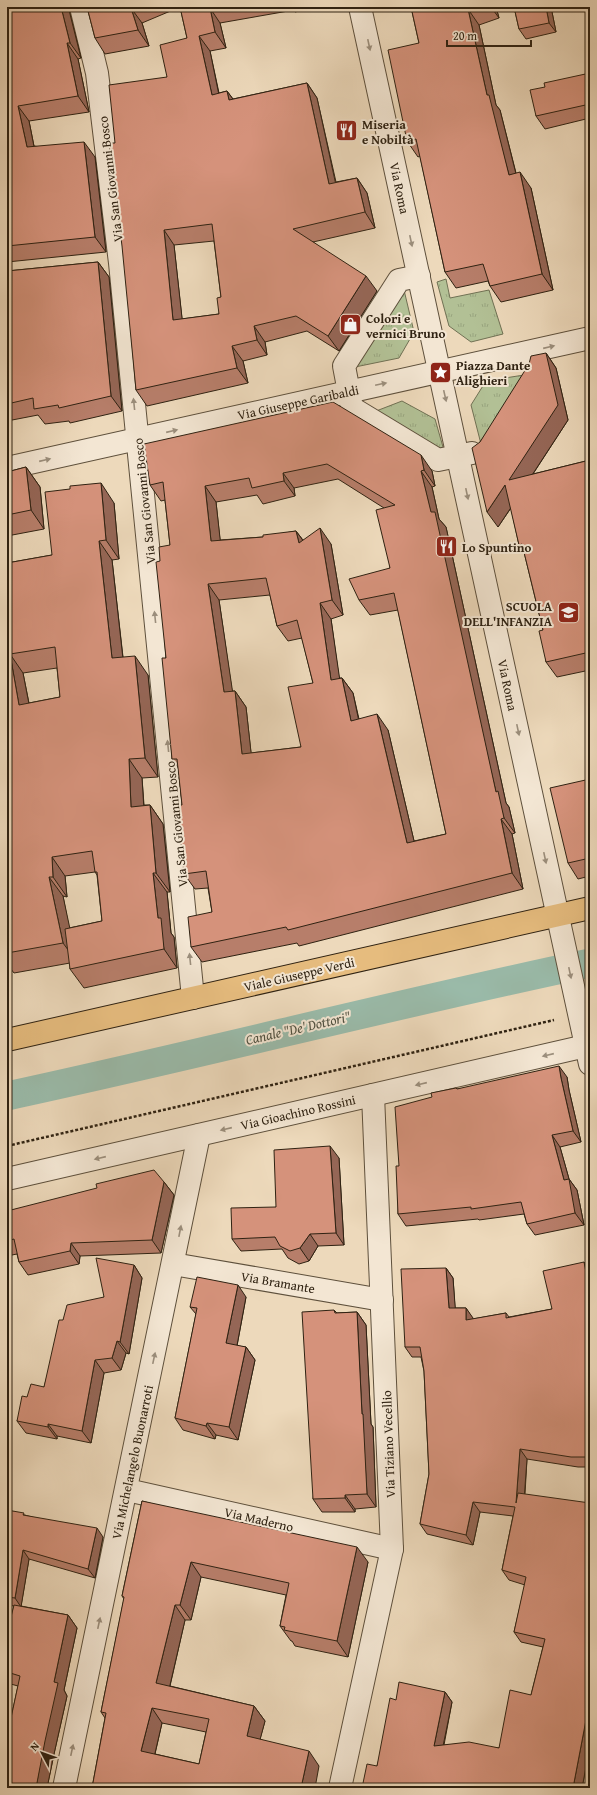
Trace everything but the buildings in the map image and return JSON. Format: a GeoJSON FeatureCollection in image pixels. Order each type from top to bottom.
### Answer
{"type":"FeatureCollection","features":[{"type":"Feature","properties":{"kind":"main road","name":"Viale Giuseppe Verdi"},"geometry":{"type":"LineString","coordinates":[[7,1040],[590,908]]}},
{"type":"Feature","properties":{"kind":"street","name":"Via San Giovanni Bosco"},"geometry":{"type":"LineString","coordinates":[[81,7],[97,73],[120,263],[193,998]]}},
{"type":"Feature","properties":{"kind":"street","name":"Via Roma"},"geometry":{"type":"LineString","coordinates":[[360,7],[419,276]]}},
{"type":"Feature","properties":{"kind":"street"},"geometry":{"type":"LineString","coordinates":[[98,265],[120,263]]}},
{"type":"Feature","properties":{"kind":"street"},"geometry":{"type":"LineString","coordinates":[[448,458],[440,372],[419,276],[399,280],[344,366],[352,408],[448,458],[480,451],[488,438]]}},
{"type":"Feature","properties":{"kind":"street","name":"Via Giuseppe Garibaldi"},"geometry":{"type":"LineString","coordinates":[[7,468],[440,372],[527,363],[590,338]]}},
{"type":"Feature","properties":{"kind":"street","name":"Via Roma"},"geometry":{"type":"LineString","coordinates":[[448,458],[558,915],[575,996],[589,1052]]}},
{"type":"Feature","properties":{"kind":"street","name":"Via Gioachino Rossini"},"geometry":{"type":"LineString","coordinates":[[7,1179],[372,1095],[589,1052]]}},
{"type":"Feature","properties":{"kind":"street","name":"Via Tiziano Vecellio"},"geometry":{"type":"LineString","coordinates":[[340,1788],[392,1549],[372,1095]]}},
{"type":"Feature","properties":{"kind":"street","name":"Via Michelangelo Buonarroti"},"geometry":{"type":"LineString","coordinates":[[64,1788],[127,1490],[199,1135]]}},
{"type":"Feature","properties":{"kind":"street","name":"Via Bramante"},"geometry":{"type":"LineString","coordinates":[[173,1264],[382,1300]]}},
{"type":"Feature","properties":{"kind":"street","name":"Via Maderno"},"geometry":{"type":"LineString","coordinates":[[127,1490],[392,1549]]}},
{"type":"Feature","properties":{"kind":"path"},"geometry":{"type":"LineString","coordinates":[[7,1146],[559,1019]]}},
{"type":"Feature","properties":{"kind":"green space"},"geometry":{"type":"Polygon","coordinates":[[[446,279],[450,298],[489,290],[503,334],[471,342],[449,326],[437,282],[446,279]]]}},
{"type":"Feature","properties":{"kind":"green space"},"geometry":{"type":"Polygon","coordinates":[[[404,290],[414,332],[399,358],[355,367],[404,290]]]}},
{"type":"Feature","properties":{"kind":"green space"},"geometry":{"type":"Polygon","coordinates":[[[524,375],[481,444],[471,405],[486,381],[524,375]]]}},
{"type":"Feature","properties":{"kind":"green space"},"geometry":{"type":"Polygon","coordinates":[[[402,401],[435,419],[445,454],[371,413],[402,401]]]}},
{"type":"Feature","properties":{"kind":"waterway","name":"Canale \"De' Dottori\""},"geometry":{"type":"LineString","coordinates":[[7,1096],[444,995],[590,963]]}},
{"type":"Feature","properties":{"kind":"place","name":"Miseria e Nobiltà"},"geometry":{"type":"Point","coordinates":[346,131]}},
{"type":"Feature","properties":{"kind":"place","name":"Colori e vernici Bruno"},"geometry":{"type":"Point","coordinates":[350,325]}},
{"type":"Feature","properties":{"kind":"place","name":"Piazza Dante Alighieri"},"geometry":{"type":"Point","coordinates":[440,372]}},
{"type":"Feature","properties":{"kind":"place","name":"Lo Spuntino"},"geometry":{"type":"Point","coordinates":[447,547]}},
{"type":"Feature","properties":{"kind":"place","name":"SCUOLA DELL'INFANZIA"},"geometry":{"type":"Point","coordinates":[568,613]}}]}
